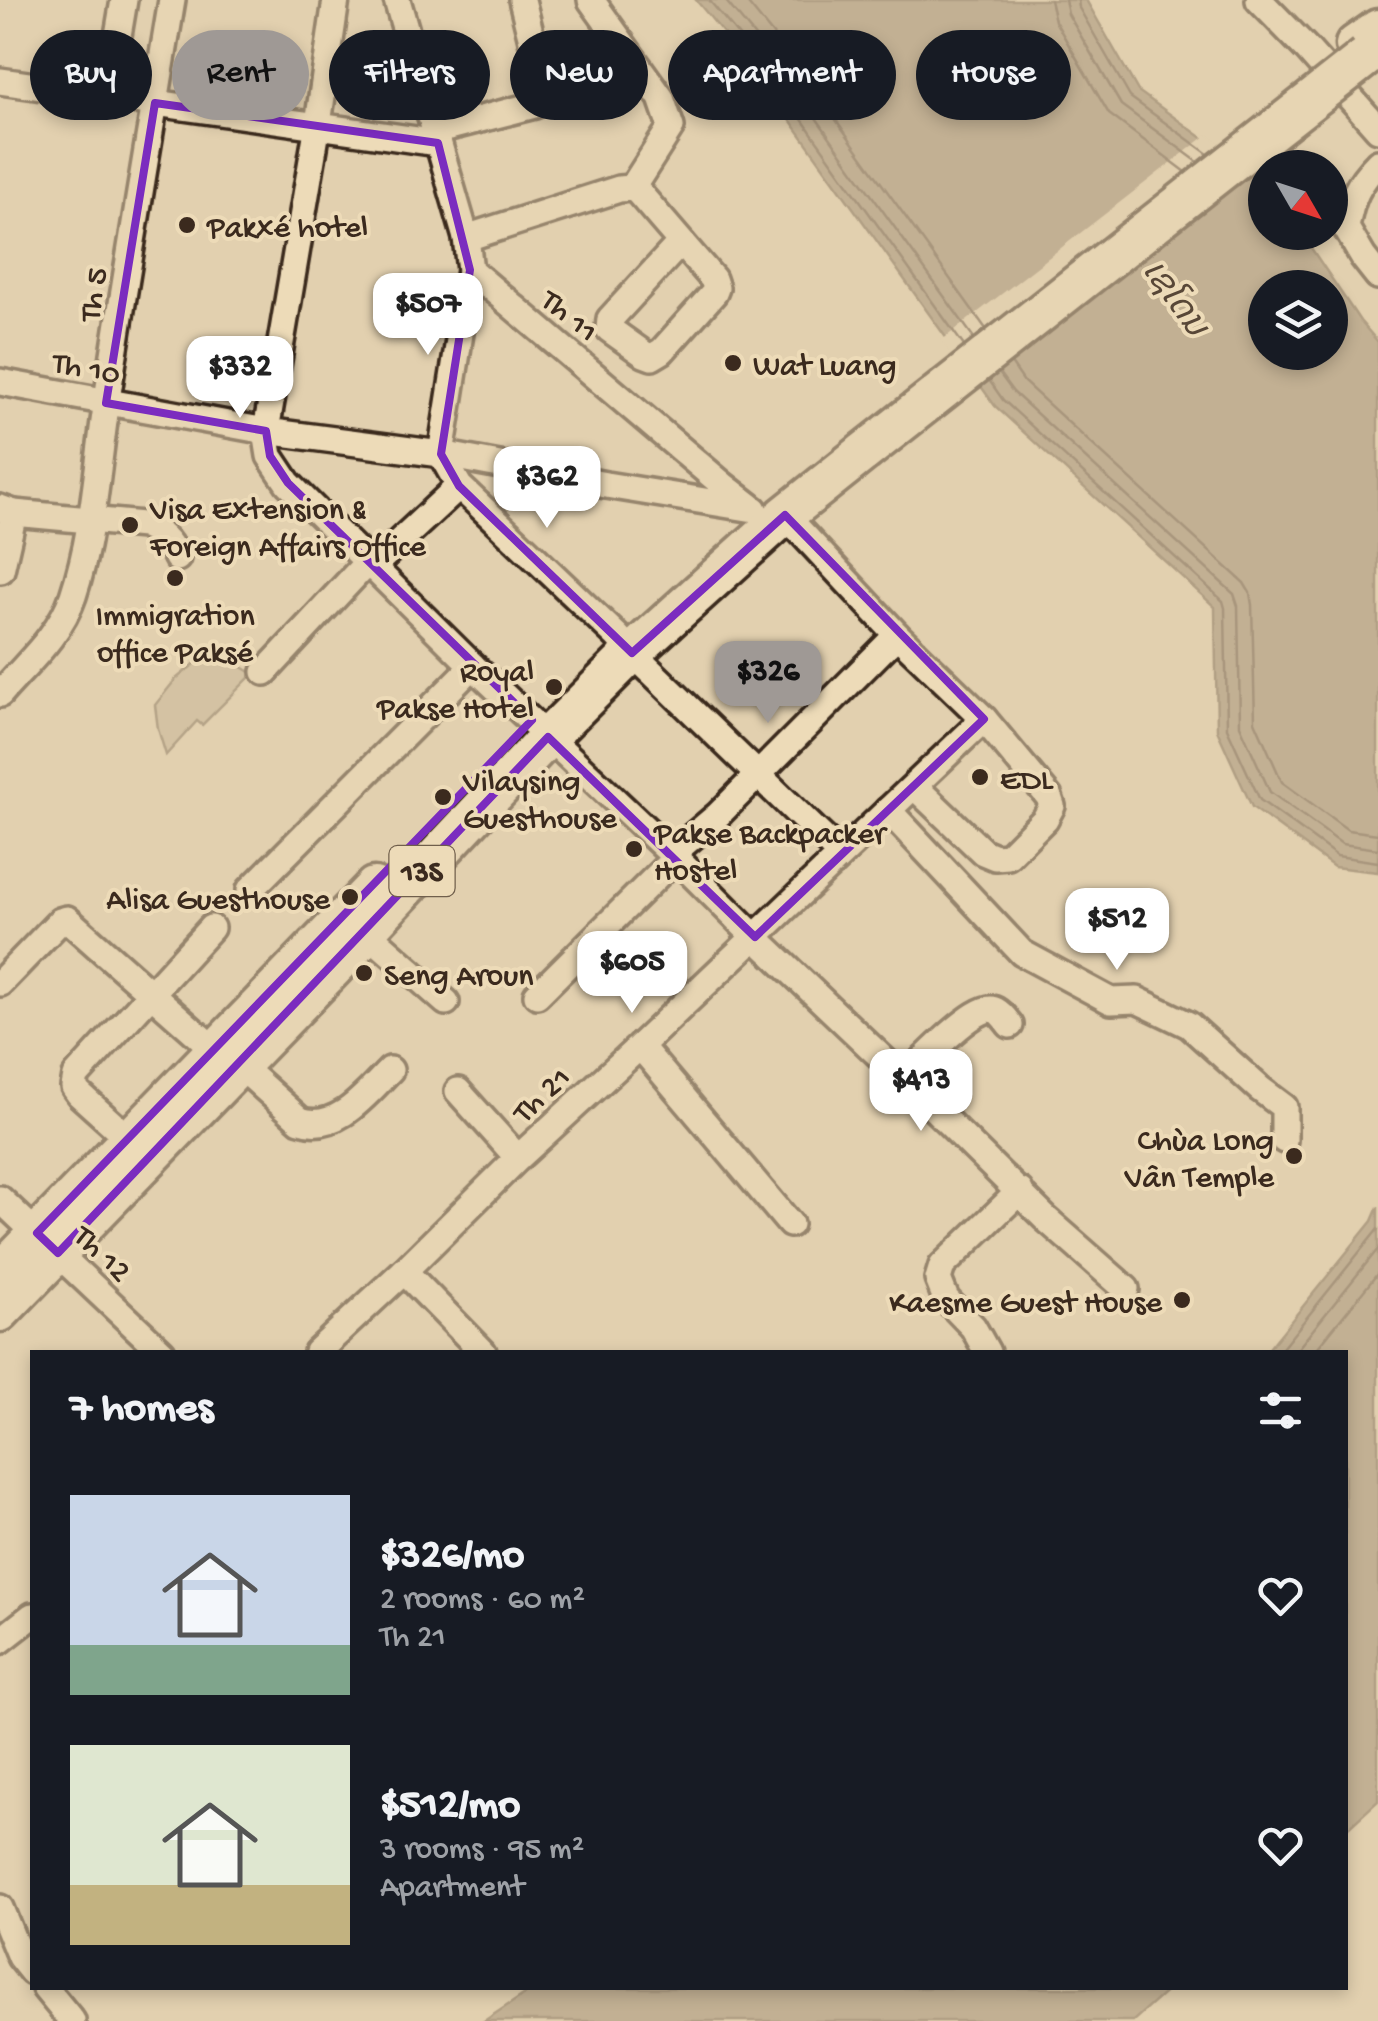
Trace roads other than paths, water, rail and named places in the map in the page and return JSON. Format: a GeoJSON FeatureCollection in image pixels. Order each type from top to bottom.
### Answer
{"type":"FeatureCollection","features":[{"type":"Feature","properties":{"kind":"highway","name":"13S"},"geometry":{"type":"LineString","coordinates":[[0,1273],[48,1243],[230,1062],[540,728],[769,512],[1220,145],[1369,45]]}},
{"type":"Feature","properties":{"kind":"highway","name":"13S"},"geometry":{"type":"LineString","coordinates":[[0,1312],[48,1243],[130,1139],[230,1062]]}},
{"type":"Feature","properties":{"kind":"street"},"geometry":{"type":"LineString","coordinates":[[119,30],[124,0]]}},
{"type":"Feature","properties":{"kind":"street","name":"Th 5"},"geometry":{"type":"LineString","coordinates":[[0,694],[44,645],[72,598],[91,520],[106,403],[172,0]]}},
{"type":"Feature","properties":{"kind":"street"},"geometry":{"type":"LineString","coordinates":[[336,0],[266,431],[270,456],[288,482],[473,666],[674,855],[1046,1218],[1126,1288]]}},
{"type":"Feature","properties":{"kind":"street"},"geometry":{"type":"LineString","coordinates":[[398,0],[466,238],[470,270],[441,454],[459,486],[840,854]]}},
{"type":"Feature","properties":{"kind":"street"},"geometry":{"type":"LineString","coordinates":[[152,102],[436,137],[535,104],[542,92],[542,81],[522,0]]}},
{"type":"Feature","properties":{"kind":"street"},"geometry":{"type":"LineString","coordinates":[[591,0],[661,98],[670,127],[632,188]]}},
{"type":"Feature","properties":{"kind":"street"},"geometry":{"type":"LineString","coordinates":[[1259,0],[1378,129]]}},
{"type":"Feature","properties":{"kind":"street"},"geometry":{"type":"LineString","coordinates":[[0,80],[30,84]]}},
{"type":"Feature","properties":{"kind":"street"},"geometry":{"type":"LineString","coordinates":[[1378,163],[1350,201],[1346,228],[1378,276]]}},
{"type":"Feature","properties":{"kind":"street"},"geometry":{"type":"LineString","coordinates":[[466,238],[632,188],[638,192],[713,279],[716,288],[662,351],[652,357],[609,329],[610,319],[681,242]]}},
{"type":"Feature","properties":{"kind":"street","name":"Th 11"},"geometry":{"type":"LineString","coordinates":[[470,270],[723,486],[769,512],[984,719],[1052,806],[1045,819],[1008,856],[994,857],[983,852],[915,786]]}},
{"type":"Feature","properties":{"kind":"street","name":"Th 10"},"geometry":{"type":"LineString","coordinates":[[0,382],[266,431],[441,454],[769,512]]}},
{"type":"Feature","properties":{"kind":"street"},"geometry":{"type":"LineString","coordinates":[[265,672],[362,569],[373,566],[459,486]]}},
{"type":"Feature","properties":{"kind":"street"},"geometry":{"type":"LineString","coordinates":[[1,570],[7,510],[144,525],[160,532],[177,558]]}},
{"type":"Feature","properties":{"kind":"street"},"geometry":{"type":"LineString","coordinates":[[537,996],[897,635]]}},
{"type":"Feature","properties":{"kind":"street"},"geometry":{"type":"LineString","coordinates":[[250,890],[473,666]]}},
{"type":"Feature","properties":{"kind":"street","name":"Th 21"},"geometry":{"type":"LineString","coordinates":[[319,1350],[984,719]]}},
{"type":"Feature","properties":{"kind":"street"},"geometry":{"type":"LineString","coordinates":[[888,810],[1022,953],[1111,1001],[1137,1000],[1189,1025],[1284,1107],[1284,1140]]}},
{"type":"Feature","properties":{"kind":"street"},"geometry":{"type":"LineString","coordinates":[[0,983],[67,918],[300,1120],[307,1122],[346,1113],[390,1070]]}},
{"type":"Feature","properties":{"kind":"street"},"geometry":{"type":"LineString","coordinates":[[357,923],[446,1002]]}},
{"type":"Feature","properties":{"kind":"street"},"geometry":{"type":"LineString","coordinates":[[130,1139],[79,1094],[74,1087],[76,1076],[211,928]]}},
{"type":"Feature","properties":{"kind":"street"},"geometry":{"type":"LineString","coordinates":[[904,1078],[973,1015],[992,1008],[1010,1024]]}},
{"type":"Feature","properties":{"kind":"street"},"geometry":{"type":"LineString","coordinates":[[640,1046],[790,1224]]}},
{"type":"Feature","properties":{"kind":"street"},"geometry":{"type":"LineString","coordinates":[[458,1091],[518,1158]]}},
{"type":"Feature","properties":{"kind":"street"},"geometry":{"type":"LineString","coordinates":[[986,1350],[973,1327],[946,1299],[938,1279],[942,1266],[1020,1191]]}},
{"type":"Feature","properties":{"kind":"street","name":"Th 12"},"geometry":{"type":"LineString","coordinates":[[0,1199],[160,1350]]}},
{"type":"Feature","properties":{"kind":"street"},"geometry":{"type":"LineString","coordinates":[[404,1271],[481,1350]]}},
{"type":"Feature","properties":{"kind":"street"},"geometry":{"type":"LineString","coordinates":[[0,1640],[30,1618]]}},
{"type":"Feature","properties":{"kind":"street"},"geometry":{"type":"LineString","coordinates":[[0,1908],[20,1957],[30,1970]]}},
{"type":"Feature","properties":{"kind":"street"},"geometry":{"type":"LineString","coordinates":[[47,1990],[72,2021]]}},
{"type":"Feature","properties":{"kind":"water","name":"ເຊໂດນ"},"geometry":{"type":"Polygon","coordinates":[[[696,0],[1086,0],[1138,91],[1226,155],[1248,176],[1248,250],[1312,250],[1326,270],[1248,270],[1248,370],[1348,370],[1348,303],[1378,342],[1378,872],[1334,867],[1252,807],[1217,730],[1215,607],[995,406],[790,120],[896,120],[896,30],[721,30],[696,0]]]}},
{"type":"Feature","properties":{"kind":"water"},"geometry":{"type":"Polygon","coordinates":[[[1378,1207],[1378,1801],[1348,1828],[1348,1350],[1268,1350],[1372,1221],[1378,1207]]]}},
{"type":"Feature","properties":{"kind":"water"},"geometry":{"type":"Polygon","coordinates":[[[531,1990],[1168,1990],[1133,2021],[484,2021],[531,1990]]]}},
{"type":"Feature","properties":{"kind":"place","name":"Pakxé hotel"},"geometry":{"type":"Point","coordinates":[187,225]}},
{"type":"Feature","properties":{"kind":"place","name":"Wat Luang"},"geometry":{"type":"Point","coordinates":[733,363]}},
{"type":"Feature","properties":{"kind":"place","name":"Visa Extension & Foreign Affairs Office"},"geometry":{"type":"Point","coordinates":[130,525]}},
{"type":"Feature","properties":{"kind":"place","name":"Immigration office Paksé"},"geometry":{"type":"Point","coordinates":[175,578]}},
{"type":"Feature","properties":{"kind":"place","name":"Royal Pakse Hotel"},"geometry":{"type":"Point","coordinates":[554,687]}},
{"type":"Feature","properties":{"kind":"place","name":"EDL"},"geometry":{"type":"Point","coordinates":[980,777]}},
{"type":"Feature","properties":{"kind":"place","name":"Vilaysing Guesthouse"},"geometry":{"type":"Point","coordinates":[443,797]}},
{"type":"Feature","properties":{"kind":"place","name":"Pakse Backpacker Hostel"},"geometry":{"type":"Point","coordinates":[634,849]}},
{"type":"Feature","properties":{"kind":"place","name":"Alisa Guesthouse"},"geometry":{"type":"Point","coordinates":[350,897]}},
{"type":"Feature","properties":{"kind":"place","name":"Seng Aroun"},"geometry":{"type":"Point","coordinates":[364,973]}},
{"type":"Feature","properties":{"kind":"place","name":"Chùa Long Vân Temple"},"geometry":{"type":"Point","coordinates":[1294,1156]}},
{"type":"Feature","properties":{"kind":"place","name":"Kaesme Guest House"},"geometry":{"type":"Point","coordinates":[1182,1300]}}]}
